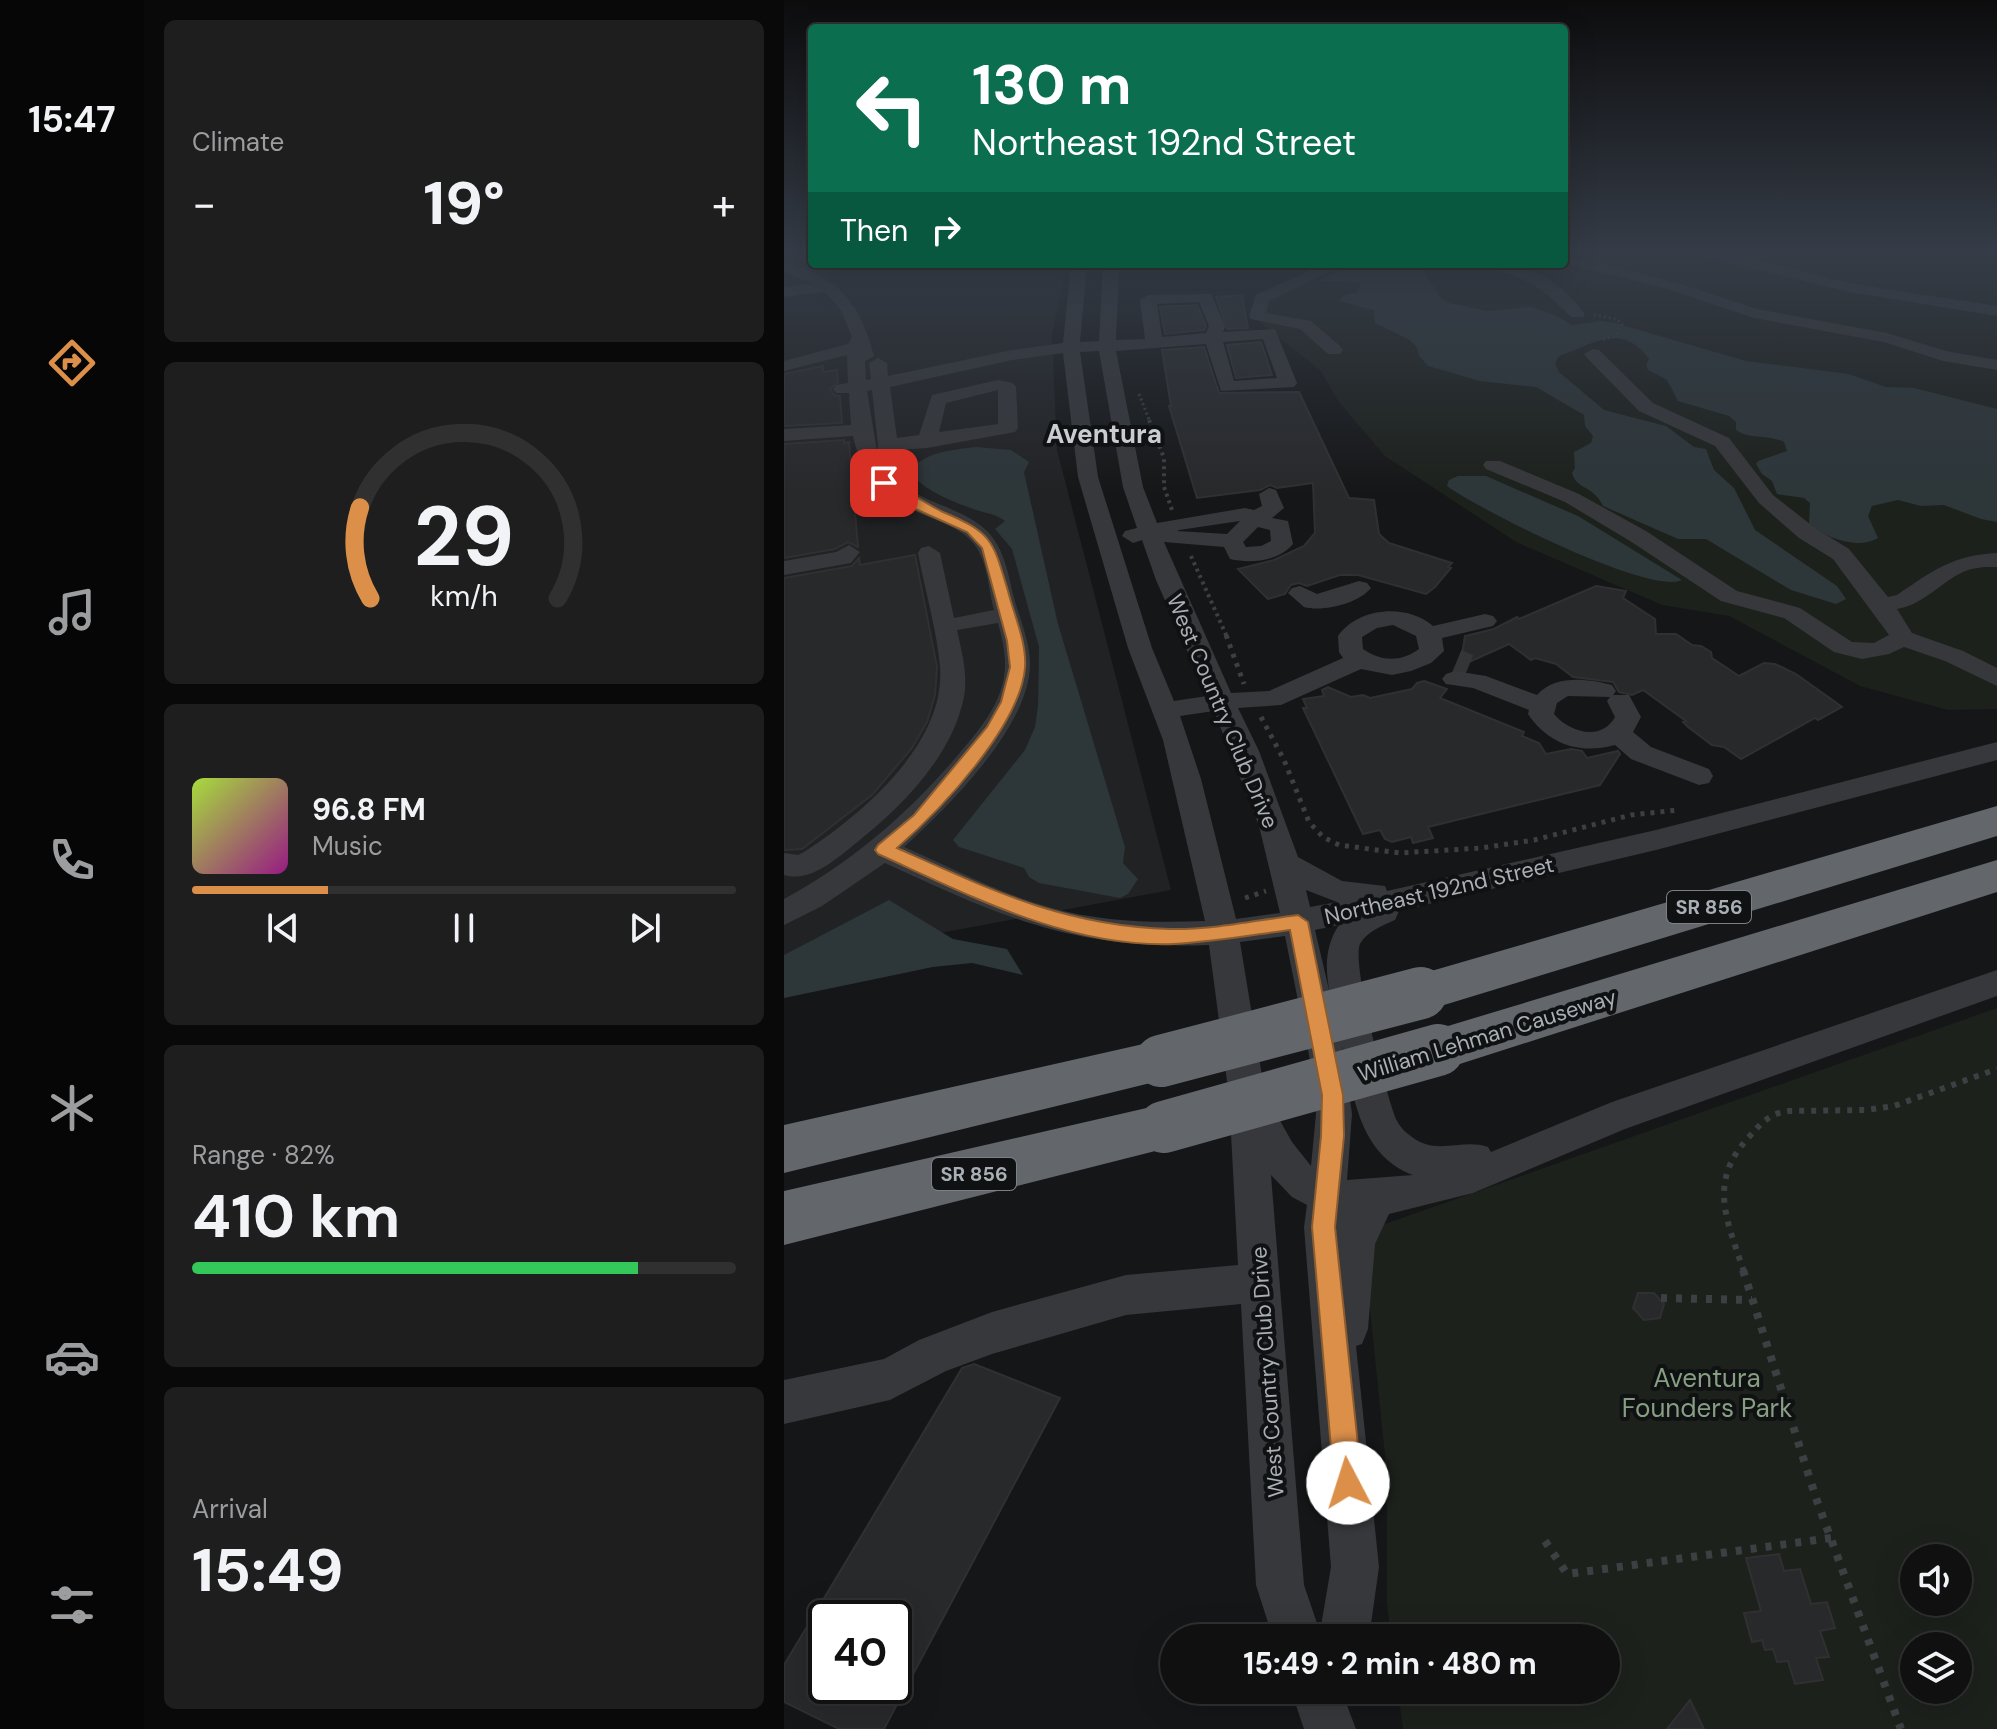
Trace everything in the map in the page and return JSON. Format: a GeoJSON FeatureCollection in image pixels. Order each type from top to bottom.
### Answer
{"type":"FeatureCollection","features":[{"type":"Feature","properties":{"kind":"highway"},"geometry":{"type":"LineString","coordinates":[[1815,875],[1997,796]]}},
{"type":"Feature","properties":{"kind":"highway","name":"SR 856"},"geometry":{"type":"LineString","coordinates":[[784,1149],[1161,1061],[1421,993],[1997,821]]}},
{"type":"Feature","properties":{"kind":"highway","name":"William Lehman Causeway"},"geometry":{"type":"LineString","coordinates":[[784,1218],[1164,1127],[1438,1050],[1997,876]]}},
{"type":"Feature","properties":{"kind":"highway"},"geometry":{"type":"LineString","coordinates":[[1514,1028],[1681,1001],[1997,903]]}},
{"type":"Feature","properties":{"kind":"street"},"geometry":{"type":"LineString","coordinates":[[784,913],[841,880],[884,850],[941,796],[1002,717],[1018,667],[1016,647],[991,555],[982,539],[971,529],[913,503],[876,441],[862,389],[854,333]]}},
{"type":"Feature","properties":{"kind":"street","name":"West Country Club Drive"},"geometry":{"type":"LineString","coordinates":[[1073,333],[1071,351],[1086,466],[1140,648],[1165,710],[1194,805],[1224,932],[1247,1096],[1280,1585],[1293,1624]]}},
{"type":"Feature","properties":{"kind":"street","name":"West Country Club Drive"},"geometry":{"type":"LineString","coordinates":[[1108,333],[1107,347],[1133,487],[1167,580],[1264,797],[1285,863],[1331,1075],[1334,1114],[1325,1194],[1325,1248],[1355,1567],[1346,1624]]}},
{"type":"Feature","properties":{"kind":"street"},"geometry":{"type":"LineString","coordinates":[[1153,333],[1154,343]]}},
{"type":"Feature","properties":{"kind":"street"},"geometry":{"type":"LineString","coordinates":[[862,389],[1035,351],[1071,351],[1107,347],[1213,338],[1269,333],[1288,383],[1227,387],[1213,338],[1215,333]]}},
{"type":"Feature","properties":{"kind":"street"},"geometry":{"type":"LineString","coordinates":[[1314,333],[1334,350]]}},
{"type":"Feature","properties":{"kind":"street"},"geometry":{"type":"LineString","coordinates":[[1859,333],[1887,338],[1943,356],[1997,365]]}},
{"type":"Feature","properties":{"kind":"street"},"geometry":{"type":"LineString","coordinates":[[784,366],[809,362],[873,341],[876,348],[862,389]]}},
{"type":"Feature","properties":{"kind":"street"},"geometry":{"type":"LineString","coordinates":[[858,346],[862,389],[876,441]]}},
{"type":"Feature","properties":{"kind":"street"},"geometry":{"type":"LineString","coordinates":[[876,348],[902,359],[976,363]]}},
{"type":"Feature","properties":{"kind":"street"},"geometry":{"type":"LineString","coordinates":[[876,441],[908,402],[931,387],[1071,351]]}},
{"type":"Feature","properties":{"kind":"street"},"geometry":{"type":"LineString","coordinates":[[1593,354],[1646,407],[1722,442],[1766,499],[1807,533],[1841,554],[1882,605],[1903,638],[1954,656],[1997,678]]}},
{"type":"Feature","properties":{"kind":"street"},"geometry":{"type":"LineString","coordinates":[[862,389],[997,369]]}},
{"type":"Feature","properties":{"kind":"street"},"geometry":{"type":"LineString","coordinates":[[790,434],[927,442],[1008,428],[1007,387],[998,385],[938,399],[927,442]]}},
{"type":"Feature","properties":{"kind":"street"},"geometry":{"type":"LineString","coordinates":[[790,434],[841,422],[876,441]]}},
{"type":"Feature","properties":{"kind":"street"},"geometry":{"type":"LineString","coordinates":[[1493,465],[1572,498],[1692,570],[1729,596],[1792,613],[1843,647],[1862,652],[1880,649],[1903,638]]}},
{"type":"Feature","properties":{"kind":"street"},"geometry":{"type":"LineString","coordinates":[[1150,533],[1232,541],[1253,520],[1273,508],[1269,494]]}},
{"type":"Feature","properties":{"kind":"street"},"geometry":{"type":"LineString","coordinates":[[1107,540],[1150,533],[1177,524],[1245,514],[1253,520],[1280,526],[1282,544],[1266,553],[1238,554],[1232,541]]}},
{"type":"Feature","properties":{"kind":"street"},"geometry":{"type":"LineString","coordinates":[[784,568],[843,558],[849,552]]}},
{"type":"Feature","properties":{"kind":"street"},"geometry":{"type":"LineString","coordinates":[[784,864],[792,868],[804,865],[866,822],[904,783],[931,745],[948,705],[953,672],[929,553]]}},
{"type":"Feature","properties":{"kind":"street"},"geometry":{"type":"LineString","coordinates":[[1882,605],[1904,601],[1952,568],[1974,561],[1997,560]]}},
{"type":"Feature","properties":{"kind":"street"},"geometry":{"type":"LineString","coordinates":[[1300,593],[1312,602],[1335,599],[1359,588]]}},
{"type":"Feature","properties":{"kind":"street"},"geometry":{"type":"LineString","coordinates":[[1335,599],[1366,623]]}},
{"type":"Feature","properties":{"kind":"street"},"geometry":{"type":"LineString","coordinates":[[961,624],[1007,614]]}},
{"type":"Feature","properties":{"kind":"street"},"geometry":{"type":"LineString","coordinates":[[1355,655],[1350,636],[1366,623],[1393,618],[1406,620],[1418,625],[1425,649],[1460,673],[1542,706]]}},
{"type":"Feature","properties":{"kind":"street"},"geometry":{"type":"LineString","coordinates":[[1355,655],[1381,667],[1485,621]]}},
{"type":"Feature","properties":{"kind":"street"},"geometry":{"type":"LineString","coordinates":[[1165,710],[1222,703],[1247,689],[1272,699],[1355,655]]}},
{"type":"Feature","properties":{"kind":"street"},"geometry":{"type":"LineString","coordinates":[[1567,688],[1611,696],[1628,717],[1618,733],[1593,741],[1565,737],[1545,723],[1542,706],[1546,698],[1567,688]]}},
{"type":"Feature","properties":{"kind":"street"},"geometry":{"type":"LineString","coordinates":[[1618,733],[1641,753],[1699,776]]}},
{"type":"Feature","properties":{"kind":"street","name":"Northeast 192nd Street"},"geometry":{"type":"LineString","coordinates":[[884,850],[1012,907],[1067,924],[1154,937],[1224,932],[1298,922],[1670,836],[1997,751]]}},
{"type":"Feature","properties":{"kind":"street"},"geometry":{"type":"LineString","coordinates":[[1285,863],[1325,888],[1350,896],[1451,885]]}},
{"type":"Feature","properties":{"kind":"street"},"geometry":{"type":"LineString","coordinates":[[1451,885],[1364,920],[1351,931],[1342,952],[1343,975],[1384,1134],[1391,1144],[1412,1159],[1448,1165],[1608,1120],[1997,983]]}},
{"type":"Feature","properties":{"kind":"street"},"geometry":{"type":"LineString","coordinates":[[1247,1096],[1294,1173],[1313,1190],[1325,1194],[1377,1197],[1443,1185],[1536,1152],[1608,1120]]}},
{"type":"Feature","properties":{"kind":"street"},"geometry":{"type":"LineString","coordinates":[[1341,1398],[1352,1256],[1360,1230],[1377,1197]]}},
{"type":"Feature","properties":{"kind":"street"},"geometry":{"type":"LineString","coordinates":[[784,1402],[890,1379],[934,1355],[1033,1319],[1126,1295],[1261,1283]]}},
{"type":"Feature","properties":{"kind":"street"},"geometry":{"type":"LineString","coordinates":[[1321,1704],[1330,1729]]}},
{"type":"Feature","properties":{"kind":"street"},"geometry":{"type":"LineString","coordinates":[[1330,1729],[1334,1704]]}},
{"type":"Feature","properties":{"kind":"path"},"geometry":{"type":"LineString","coordinates":[[1593,354],[1590,346],[1618,333]]}},
{"type":"Feature","properties":{"kind":"path"},"geometry":{"type":"LineString","coordinates":[[1146,412],[1164,458],[1164,487],[1175,519]]}},
{"type":"Feature","properties":{"kind":"path"},"geometry":{"type":"LineString","coordinates":[[1185,545],[1212,598],[1247,689]]}},
{"type":"Feature","properties":{"kind":"path"},"geometry":{"type":"LineString","coordinates":[[1264,722],[1284,760],[1309,822],[1323,837],[1339,845],[1400,853],[1481,848],[1534,840],[1631,815],[1689,808]]}},
{"type":"Feature","properties":{"kind":"path"},"geometry":{"type":"LineString","coordinates":[[1901,1729],[1831,1538],[1752,1300],[1725,1213],[1722,1190],[1733,1154],[1764,1120],[1777,1112],[1874,1110],[1907,1104],[1951,1090],[1997,1069]]}},
{"type":"Feature","properties":{"kind":"path"},"geometry":{"type":"LineString","coordinates":[[1661,1298],[1752,1300]]}},
{"type":"Feature","properties":{"kind":"path"},"geometry":{"type":"LineString","coordinates":[[1545,1541],[1567,1574],[1831,1538]]}},
{"type":"Feature","properties":{"kind":"shaded area"},"geometry":{"type":"Polygon","coordinates":[[[784,333],[1052,333],[1057,450],[1171,890],[784,962],[784,333]]]}},
{"type":"Feature","properties":{"kind":"shaded area"},"geometry":{"type":"Polygon","coordinates":[[[1395,333],[1648,333],[1746,361],[1849,374],[1886,387],[1914,388],[1997,409],[1997,522],[1944,505],[1921,506],[1898,500],[1872,506],[1868,516],[1878,538],[1851,543],[1833,538],[1809,524],[1810,503],[1804,498],[1777,494],[1772,481],[1762,474],[1756,464],[1787,451],[1784,442],[1741,433],[1729,416],[1678,401],[1667,380],[1648,370],[1646,365],[1649,359],[1628,341],[1606,339],[1559,356],[1555,364],[1559,372],[1604,410],[1666,426],[1694,447],[1706,449],[1714,470],[1734,488],[1755,530],[1837,586],[1846,599],[1836,604],[1791,590],[1706,539],[1678,539],[1603,506],[1572,473],[1575,468],[1574,452],[1591,443],[1593,436],[1585,426],[1584,415],[1536,387],[1480,381],[1428,366],[1408,339],[1395,333]]]}},
{"type":"Feature","properties":{"kind":"shaded area"},"geometry":{"type":"Polygon","coordinates":[[[976,447],[1011,450],[1029,462],[1024,472],[1058,624],[1125,847],[1123,863],[1138,879],[1128,894],[1120,898],[1039,883],[1029,877],[1024,868],[959,847],[953,840],[1025,750],[1035,727],[1038,706],[1039,647],[1012,549],[995,529],[1005,521],[940,495],[915,479],[910,472],[931,456],[976,447]]]}},
{"type":"Feature","properties":{"kind":"shaded area"},"geometry":{"type":"Polygon","coordinates":[[[1458,476],[1486,476],[1578,516],[1682,580],[1664,581],[1636,575],[1564,548],[1492,513],[1447,486],[1449,480],[1458,476]]]}},
{"type":"Feature","properties":{"kind":"shaded area"},"geometry":{"type":"Polygon","coordinates":[[[889,900],[953,939],[1007,949],[1023,975],[972,963],[933,967],[784,998],[784,955],[889,900]]]}},
{"type":"Feature","properties":{"kind":"green space"},"geometry":{"type":"Polygon","coordinates":[[[1273,333],[1997,333],[1997,709],[1948,710],[1860,686],[1729,616],[1662,605],[1516,542],[1385,456],[1338,401],[1321,371],[1273,333]]]}},
{"type":"Feature","properties":{"kind":"green space","name":"Aventura Founders Park"},"geometry":{"type":"Polygon","coordinates":[[[1997,1008],[1997,1729],[1403,1729],[1400,1704],[1620,1704],[1620,1624],[1389,1624],[1387,1475],[1365,1260],[1382,1225],[1997,1008]]]}},
{"type":"Feature","properties":{"kind":"building"},"geometry":{"type":"Polygon","coordinates":[[[1261,342],[1272,375],[1236,378],[1227,345],[1261,342]]]}},
{"type":"Feature","properties":{"kind":"building"},"geometry":{"type":"Polygon","coordinates":[[[1204,347],[1219,393],[1299,392],[1349,498],[1374,500],[1379,534],[1389,543],[1452,563],[1435,587],[1426,594],[1358,575],[1340,575],[1307,586],[1299,583],[1291,585],[1285,594],[1268,599],[1238,569],[1274,560],[1304,546],[1315,533],[1313,483],[1277,488],[1270,485],[1260,490],[1197,498],[1169,406],[1162,350],[1204,347]]]}},
{"type":"Feature","properties":{"kind":"building"},"geometry":{"type":"Polygon","coordinates":[[[823,366],[823,372],[837,370],[838,382],[830,389],[834,395],[840,396],[842,423],[784,426],[784,374],[823,366]]]}},
{"type":"Feature","properties":{"kind":"building"},"geometry":{"type":"Polygon","coordinates":[[[844,440],[844,443],[849,442],[858,547],[848,542],[835,549],[784,558],[784,444],[844,440]]]}},
{"type":"Feature","properties":{"kind":"building"},"geometry":{"type":"Polygon","coordinates":[[[915,555],[937,667],[935,695],[927,722],[912,748],[872,795],[802,849],[784,850],[784,578],[852,566],[859,558],[860,565],[915,555]]]}},
{"type":"Feature","properties":{"kind":"building"},"geometry":{"type":"Polygon","coordinates":[[[1596,586],[1626,591],[1623,598],[1655,619],[1656,634],[1676,634],[1692,645],[1701,646],[1711,652],[1712,658],[1739,676],[1764,663],[1775,664],[1796,674],[1842,707],[1818,720],[1815,718],[1741,759],[1724,747],[1712,745],[1683,722],[1686,721],[1643,690],[1632,695],[1619,692],[1613,682],[1573,677],[1556,664],[1535,658],[1531,660],[1509,644],[1460,666],[1465,636],[1494,629],[1596,586]]]}},
{"type":"Feature","properties":{"kind":"building"},"geometry":{"type":"Polygon","coordinates":[[[1424,681],[1447,689],[1440,698],[1524,732],[1522,736],[1539,743],[1546,754],[1571,749],[1582,751],[1587,758],[1618,751],[1620,754],[1600,785],[1428,827],[1433,838],[1413,843],[1411,837],[1392,842],[1385,839],[1380,830],[1363,834],[1303,708],[1307,708],[1303,699],[1324,696],[1322,690],[1328,687],[1351,697],[1363,695],[1370,698],[1412,689],[1424,681]]]}},
{"type":"Feature","properties":{"kind":"building"},"geometry":{"type":"Polygon","coordinates":[[[1638,1293],[1654,1293],[1664,1304],[1660,1318],[1644,1320],[1633,1308],[1638,1293]]]}},
{"type":"Feature","properties":{"kind":"building"},"geometry":{"type":"Polygon","coordinates":[[[974,1364],[1060,1398],[912,1676],[912,1600],[823,1600],[962,1368],[974,1364]]]}},
{"type":"Feature","properties":{"kind":"building"},"geometry":{"type":"Polygon","coordinates":[[[1779,1554],[1784,1571],[1800,1569],[1811,1604],[1827,1602],[1835,1628],[1820,1631],[1829,1657],[1816,1658],[1823,1680],[1795,1684],[1788,1661],[1777,1662],[1773,1649],[1765,1650],[1762,1640],[1752,1642],[1744,1613],[1761,1611],[1746,1558],[1779,1554]]]}},
{"type":"Feature","properties":{"kind":"building"},"geometry":{"type":"Polygon","coordinates":[[[808,1625],[808,1704],[897,1704],[884,1729],[839,1729],[784,1702],[784,1665],[808,1625]]]}},
{"type":"Feature","properties":{"kind":"building"},"geometry":{"type":"Polygon","coordinates":[[[1690,1700],[1704,1729],[1667,1729],[1690,1700]]]}},
{"type":"Feature","properties":{"kind":"tunnel"},"geometry":{"type":"LineString","coordinates":[[1456,663],[1468,668]]}},
{"type":"Feature","properties":{"kind":"district","name":"Aventura"},"geometry":{"type":"Point","coordinates":[1104,434]}},
{"type":"Feature","properties":{"kind":"route"},"geometry":{"type":"LineString","coordinates":[[884,483],[913,503],[971,529],[988,547],[1015,641],[1018,667],[1009,702],[994,729],[920,819],[884,850],[1012,907],[1092,929],[1154,937],[1298,922],[1333,1095],[1324,1227],[1348,1483]]}}]}
